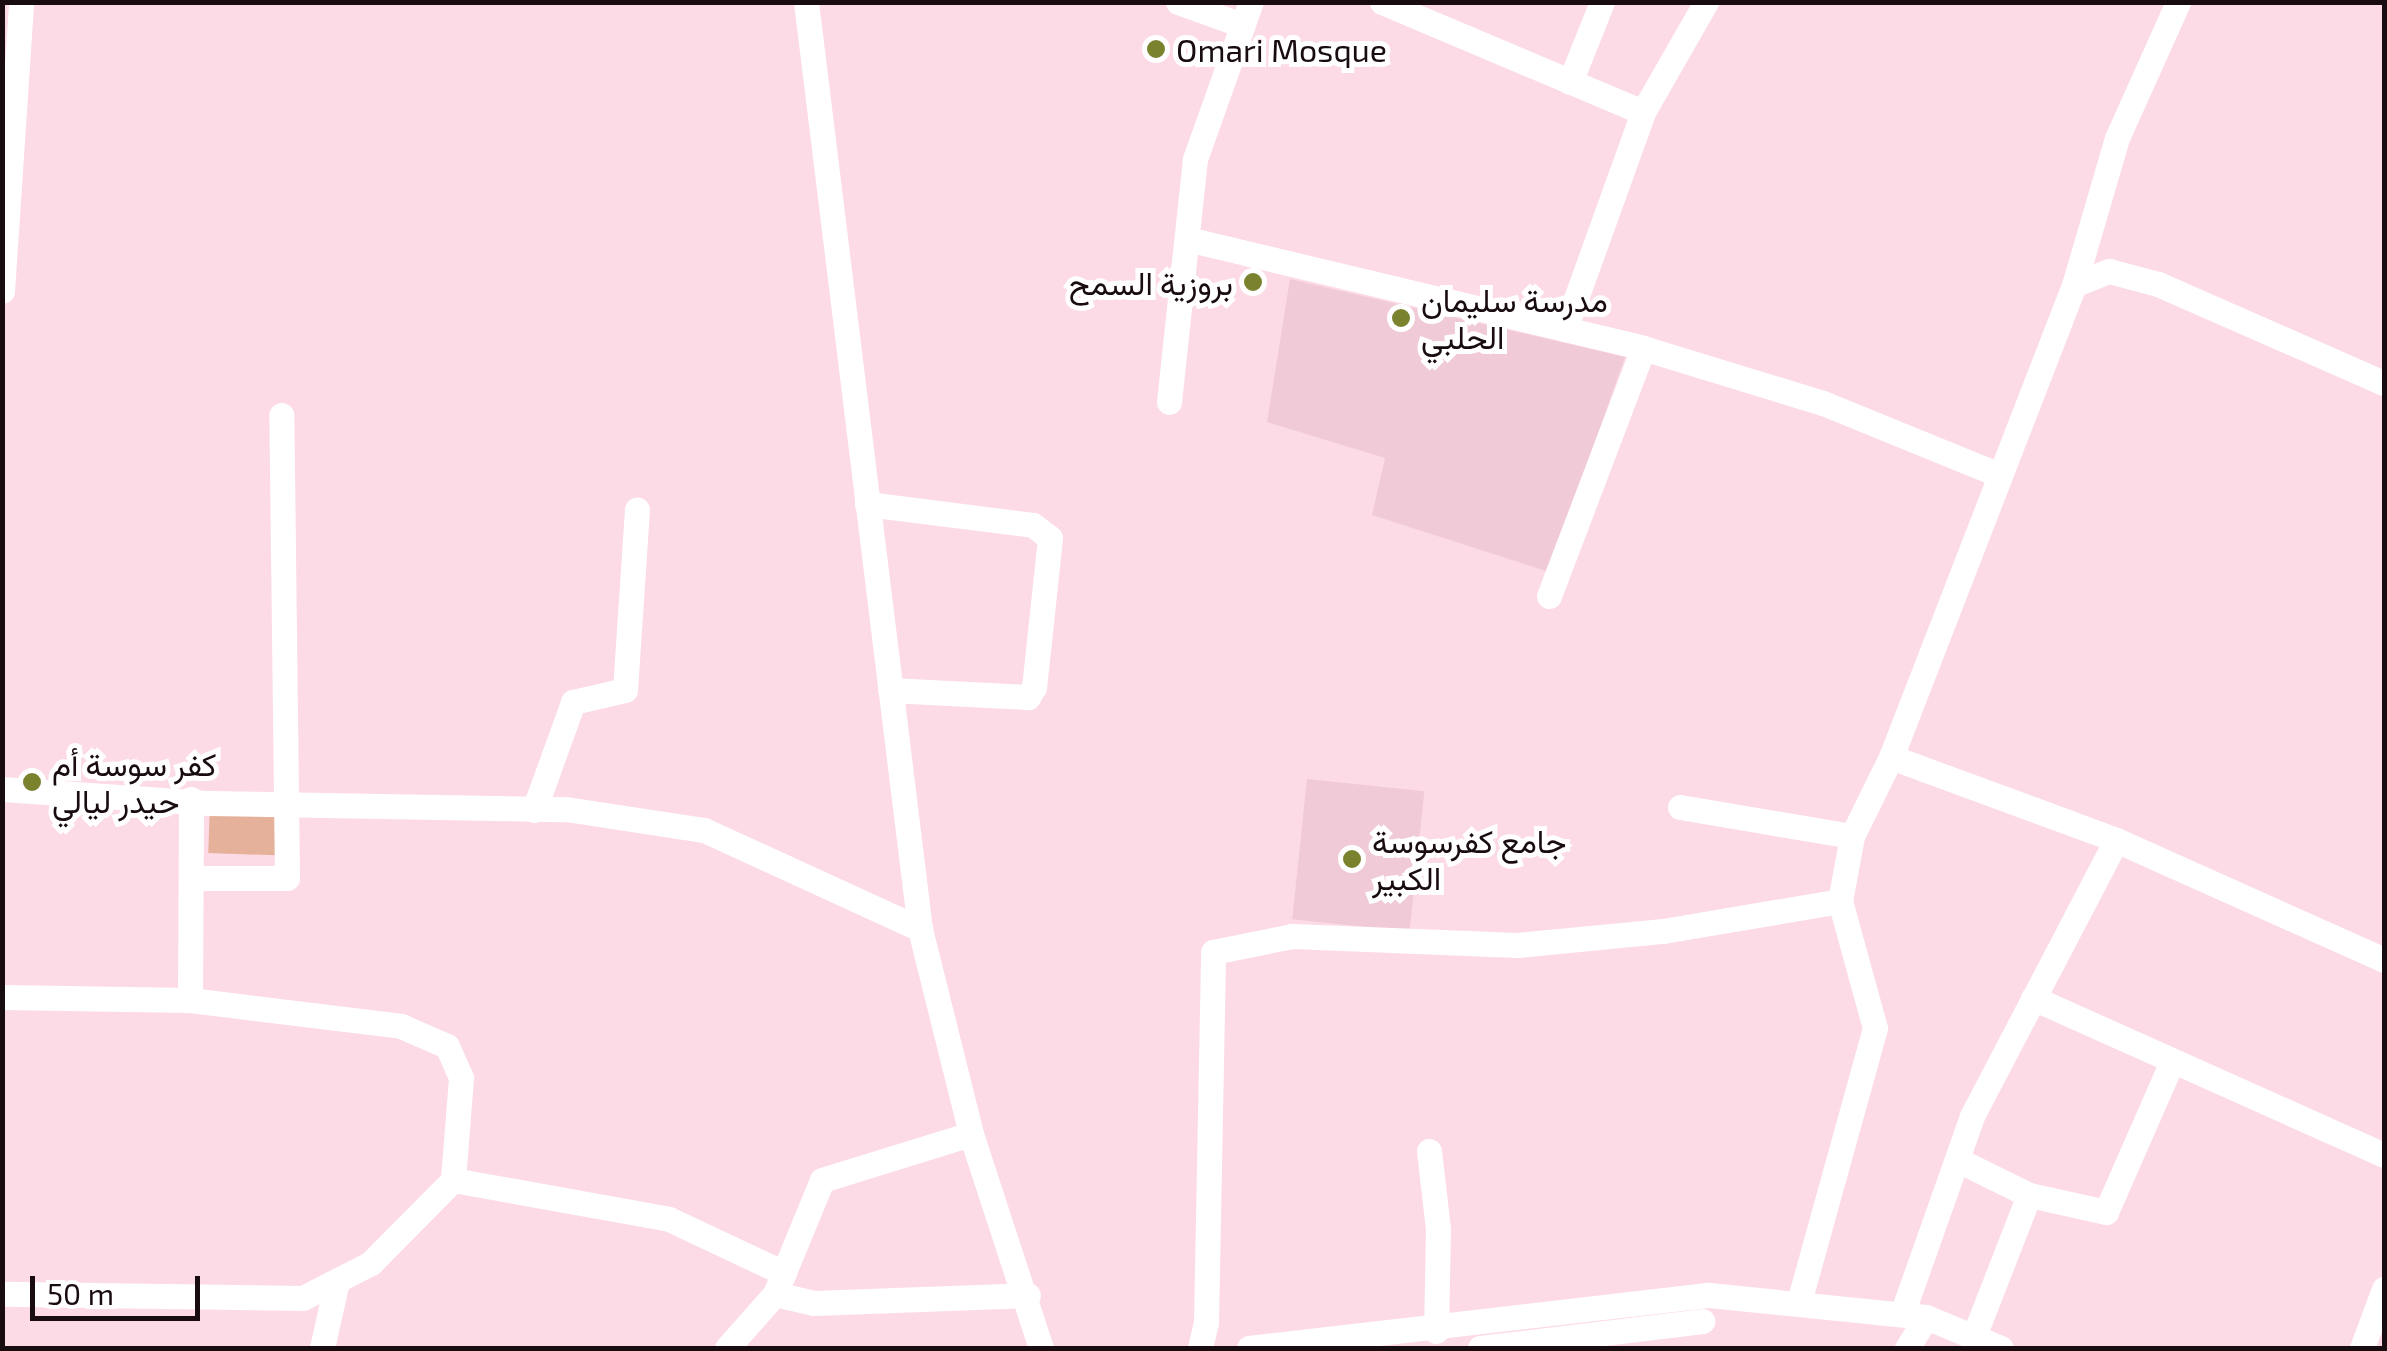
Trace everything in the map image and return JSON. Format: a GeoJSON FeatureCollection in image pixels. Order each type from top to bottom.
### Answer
{"type":"FeatureCollection","features":[{"type":"Feature","properties":{"kind":"street"},"geometry":{"type":"LineString","coordinates":[[2,291],[21,2]]}},
{"type":"Feature","properties":{"kind":"street"},"geometry":{"type":"LineString","coordinates":[[806,2],[920,929],[971,1134],[1028,1295],[1041,1348]]}},
{"type":"Feature","properties":{"kind":"street"},"geometry":{"type":"LineString","coordinates":[[1169,402],[1196,159],[1245,13],[1178,2]]}},
{"type":"Feature","properties":{"kind":"street"},"geometry":{"type":"LineString","coordinates":[[1382,2],[1443,13],[1570,82],[1643,112]]}},
{"type":"Feature","properties":{"kind":"street"},"geometry":{"type":"LineString","coordinates":[[1570,82],[1602,2]]}},
{"type":"Feature","properties":{"kind":"street"},"geometry":{"type":"LineString","coordinates":[[1565,329],[1643,112],[1706,2]]}},
{"type":"Feature","properties":{"kind":"street"},"geometry":{"type":"LineString","coordinates":[[1799,1302],[1875,1028],[1840,901],[1852,836],[1891,757],[1996,474],[2074,286],[2117,138],[2178,2]]}},
{"type":"Feature","properties":{"kind":"street"},"geometry":{"type":"LineString","coordinates":[[1186,239],[1644,348],[1823,403],[1996,474]]}},
{"type":"Feature","properties":{"kind":"street"},"geometry":{"type":"LineString","coordinates":[[2074,286],[2109,271],[2158,284],[2384,383]]}},
{"type":"Feature","properties":{"kind":"street"},"geometry":{"type":"LineString","coordinates":[[1549,596],[1644,348]]}},
{"type":"Feature","properties":{"kind":"street"},"geometry":{"type":"LineString","coordinates":[[191,878],[287,878],[281,415]]}},
{"type":"Feature","properties":{"kind":"street"},"geometry":{"type":"LineString","coordinates":[[866,504],[1032,525],[1050,538],[1034,687],[1028,697],[890,690]]}},
{"type":"Feature","properties":{"kind":"street"},"geometry":{"type":"LineString","coordinates":[[534,810],[573,702],[626,690],[637,509]]}},
{"type":"Feature","properties":{"kind":"street"},"geometry":{"type":"LineString","coordinates":[[1891,757],[2116,840],[2384,960]]}},
{"type":"Feature","properties":{"kind":"street"},"geometry":{"type":"LineString","coordinates":[[2,789],[289,805],[534,810],[704,830],[920,929]]}},
{"type":"Feature","properties":{"kind":"street"},"geometry":{"type":"LineString","coordinates":[[190,1000],[191,800]]}},
{"type":"Feature","properties":{"kind":"street"},"geometry":{"type":"LineString","coordinates":[[1680,807],[1852,836]]}},
{"type":"Feature","properties":{"kind":"street"},"geometry":{"type":"LineString","coordinates":[[1907,1348],[1972,1116],[2116,840]]}},
{"type":"Feature","properties":{"kind":"street"},"geometry":{"type":"LineString","coordinates":[[1200,1348],[1206,1322],[1213,952],[1292,936],[1517,946],[1663,930],[1840,901]]}},
{"type":"Feature","properties":{"kind":"street"},"geometry":{"type":"LineString","coordinates":[[2,997],[190,1000],[401,1026],[447,1046],[461,1078],[453,1180],[371,1263],[303,1298],[2,1294]]}},
{"type":"Feature","properties":{"kind":"street"},"geometry":{"type":"LineString","coordinates":[[2034,998],[2384,1155]]}},
{"type":"Feature","properties":{"kind":"street"},"geometry":{"type":"LineString","coordinates":[[1960,1161],[2029,1195],[2106,1212],[2172,1062]]}},
{"type":"Feature","properties":{"kind":"street"},"geometry":{"type":"LineString","coordinates":[[727,1348],[779,1283],[822,1180],[971,1134]]}},
{"type":"Feature","properties":{"kind":"street"},"geometry":{"type":"LineString","coordinates":[[1430,1151],[1438,1229],[1436,1331]]}},
{"type":"Feature","properties":{"kind":"street"},"geometry":{"type":"LineString","coordinates":[[453,1180],[669,1219],[814,1304],[1028,1295]]}},
{"type":"Feature","properties":{"kind":"street"},"geometry":{"type":"LineString","coordinates":[[1974,1336],[2029,1195]]}},
{"type":"Feature","properties":{"kind":"street"},"geometry":{"type":"LineString","coordinates":[[322,1348],[337,1280]]}},
{"type":"Feature","properties":{"kind":"street"},"geometry":{"type":"LineString","coordinates":[[2362,1348],[2384,1290]]}},
{"type":"Feature","properties":{"kind":"street"},"geometry":{"type":"LineString","coordinates":[[1250,1348],[1436,1331],[1709,1294],[1914,1316],[2002,1348]]}},
{"type":"Feature","properties":{"kind":"street"},"geometry":{"type":"LineString","coordinates":[[1480,1348],[1702,1321],[1736,1298]]}},
{"type":"Feature","properties":{"kind":"street"},"geometry":{"type":"LineString","coordinates":[[1695,1348],[1702,1321]]}},
{"type":"Feature","properties":{"kind":"shaded area"},"geometry":{"type":"Polygon","coordinates":[[[1290,279],[1625,357],[1549,572],[1372,515],[1385,458],[1267,422],[1290,279]]]}},
{"type":"Feature","properties":{"kind":"shaded area"},"geometry":{"type":"Polygon","coordinates":[[[1307,779],[1424,791],[1410,932],[1292,919],[1307,779]]]}},
{"type":"Feature","properties":{"kind":"shaded area"},"geometry":{"type":"Polygon","coordinates":[[[210,803],[278,805],[276,855],[208,853],[210,803]]]}},
{"type":"Feature","properties":{"kind":"place","name":"Omari Mosque"},"geometry":{"type":"Point","coordinates":[1156,49]}},
{"type":"Feature","properties":{"kind":"place","name":"بروزية السمح"},"geometry":{"type":"Point","coordinates":[1253,282]}},
{"type":"Feature","properties":{"kind":"place","name":"مدرسة سليمان الحلبي"},"geometry":{"type":"Point","coordinates":[1401,318]}},
{"type":"Feature","properties":{"kind":"place","name":"كفر سوسة أم حيدر ليالي"},"geometry":{"type":"Point","coordinates":[32,782]}},
{"type":"Feature","properties":{"kind":"place","name":"جامع كفرسوسة الكبير"},"geometry":{"type":"Point","coordinates":[1352,859]}}]}
